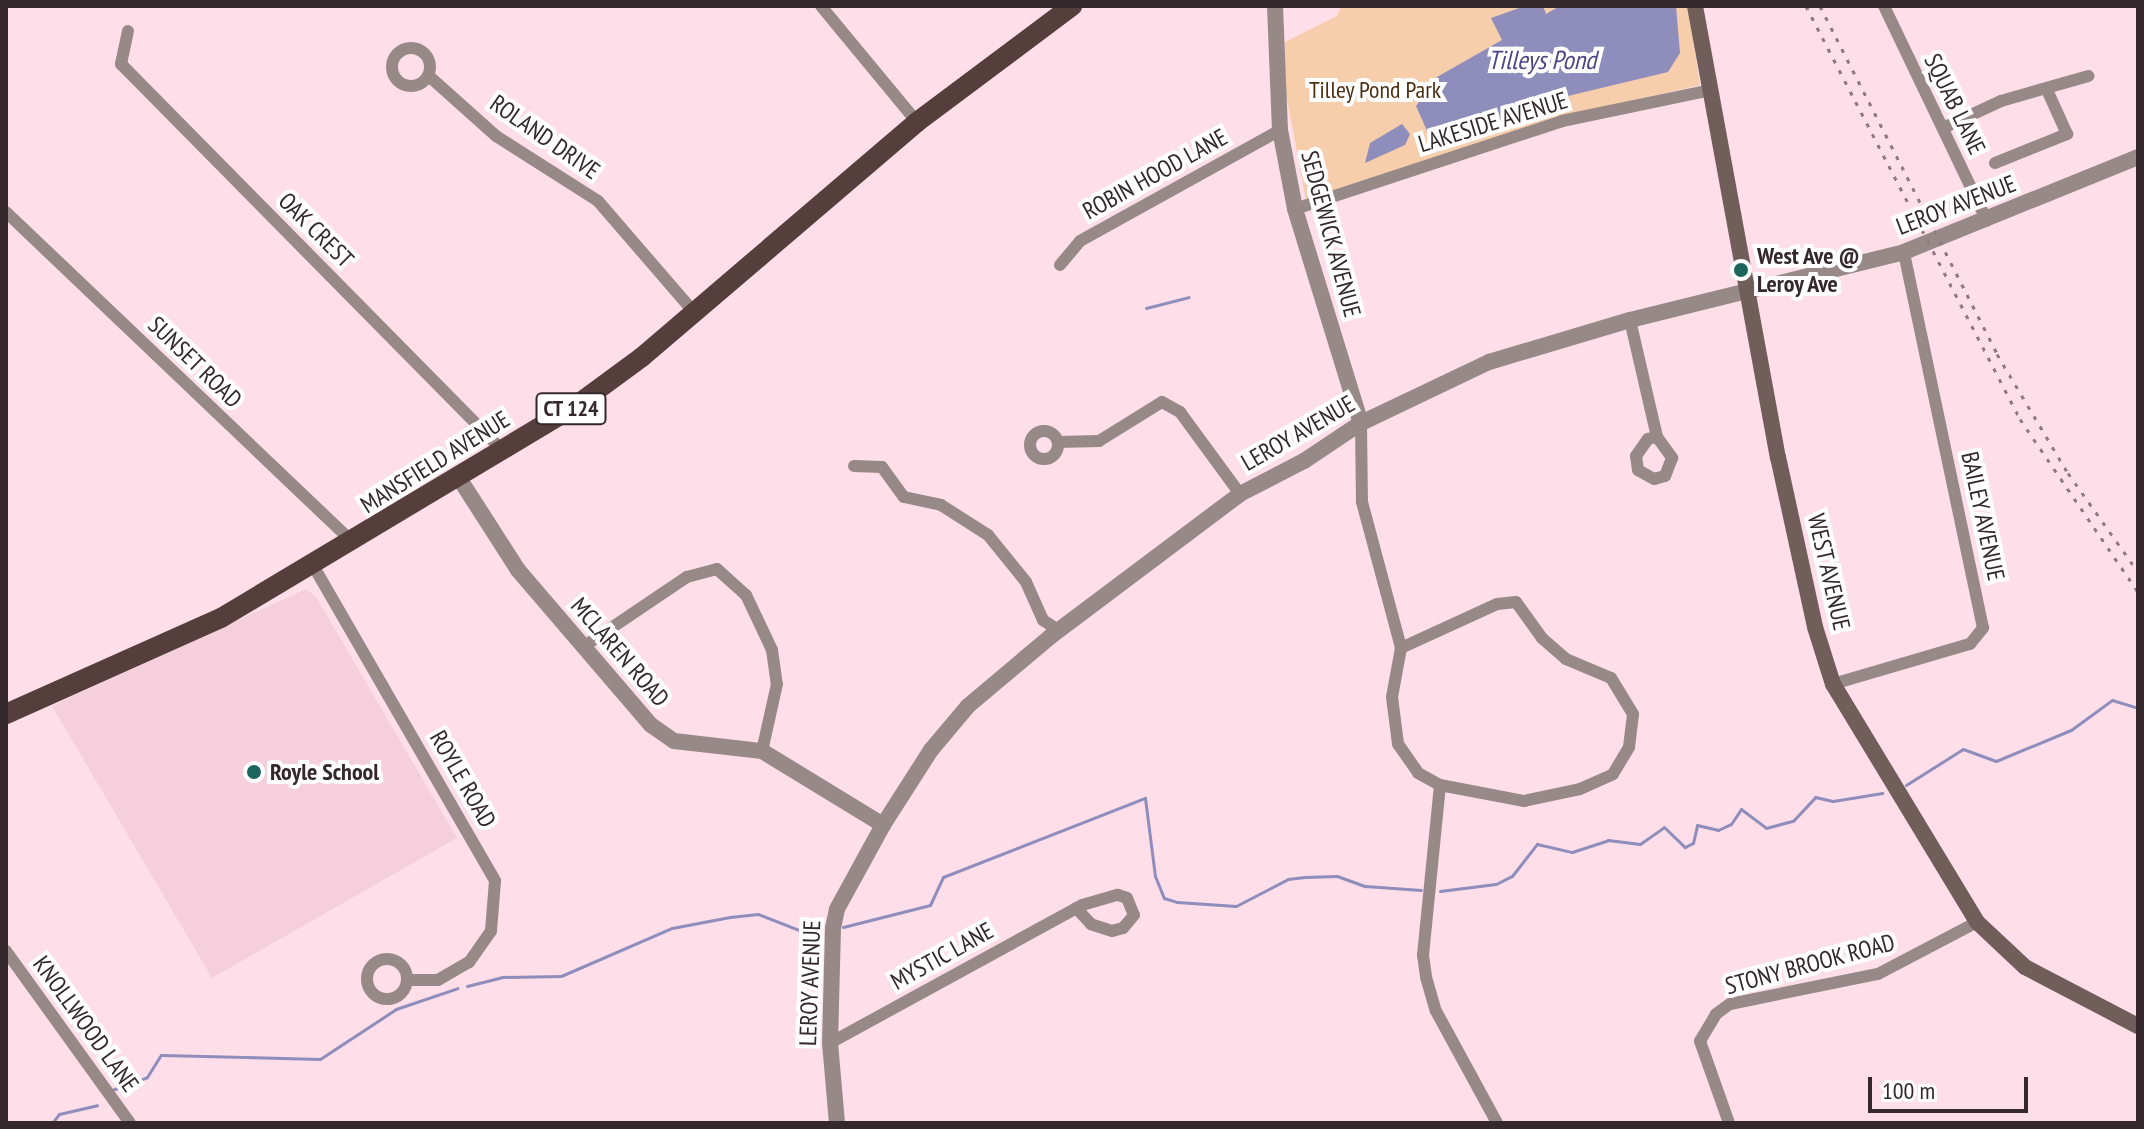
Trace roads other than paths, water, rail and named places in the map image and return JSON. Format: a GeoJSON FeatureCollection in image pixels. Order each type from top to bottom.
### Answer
{"type":"FeatureCollection","features":[{"type":"Feature","properties":{"kind":"main road","name":"MANSFIELD AVENUE"},"geometry":{"type":"LineString","coordinates":[[6,714],[221,618],[314,567],[574,407],[917,122],[1072,6]]}},
{"type":"Feature","properties":{"kind":"main road","name":"WEST AVENUE"},"geometry":{"type":"LineString","coordinates":[[1695,6],[1707,91],[1745,291],[1808,598],[1833,684],[1977,922],[2025,967],[2138,1026]]}},
{"type":"Feature","properties":{"kind":"street"},"geometry":{"type":"LineString","coordinates":[[821,6],[917,122]]}},
{"type":"Feature","properties":{"kind":"street","name":"SEDGEWICK AVENUE"},"geometry":{"type":"LineString","coordinates":[[1275,6],[1280,130],[1295,209],[1361,423]]}},
{"type":"Feature","properties":{"kind":"street","name":"SQUAB LANE"},"geometry":{"type":"LineString","coordinates":[[1884,6],[1987,221]]}},
{"type":"Feature","properties":{"kind":"street","name":"OAK CREST"},"geometry":{"type":"LineString","coordinates":[[128,31],[121,64],[503,451]]}},
{"type":"Feature","properties":{"kind":"street"},"geometry":{"type":"LineString","coordinates":[[1943,128],[2001,101],[2088,76]]}},
{"type":"Feature","properties":{"kind":"street","name":"ROLAND DRIVE"},"geometry":{"type":"LineString","coordinates":[[430,77],[496,136],[598,201],[693,311]]}},
{"type":"Feature","properties":{"kind":"street"},"geometry":{"type":"LineString","coordinates":[[1995,163],[2067,134],[2047,90]]}},
{"type":"Feature","properties":{"kind":"street","name":"LAKESIDE AVENUE"},"geometry":{"type":"LineString","coordinates":[[1295,209],[1562,121],[1707,91]]}},
{"type":"Feature","properties":{"kind":"street","name":"ROBIN HOOD LANE"},"geometry":{"type":"LineString","coordinates":[[1060,265],[1080,241],[1280,130]]}},
{"type":"Feature","properties":{"kind":"street","name":"LEROY AVENUE"},"geometry":{"type":"LineString","coordinates":[[837,1123],[830,1043],[831,939],[837,909],[883,825],[931,750],[968,706],[1058,630],[1240,494],[1361,423],[1489,362],[1630,320],[1904,252],[1987,221],[2138,157]]}},
{"type":"Feature","properties":{"kind":"street","name":"SUNSET ROAD"},"geometry":{"type":"LineString","coordinates":[[6,212],[353,543]]}},
{"type":"Feature","properties":{"kind":"street","name":"BAILEY AVENUE"},"geometry":{"type":"LineString","coordinates":[[1833,684],[1970,644],[1983,628],[1904,252]]}},
{"type":"Feature","properties":{"kind":"street"},"geometry":{"type":"LineString","coordinates":[[1630,320],[1657,437]]}},
{"type":"Feature","properties":{"kind":"street"},"geometry":{"type":"LineString","coordinates":[[1058,442],[1099,441],[1162,402],[1180,412],[1240,494]]}},
{"type":"Feature","properties":{"kind":"street"},"geometry":{"type":"LineString","coordinates":[[1361,423],[1364,514],[1401,648],[1392,697],[1398,744],[1418,773],[1440,785],[1524,801],[1580,789],[1613,774],[1629,747],[1633,714],[1611,678],[1566,659],[1542,638],[1516,602],[1497,604],[1401,648]]}},
{"type":"Feature","properties":{"kind":"street"},"geometry":{"type":"LineString","coordinates":[[854,466],[882,467],[904,497],[941,505],[988,535],[1026,582],[1043,620],[1058,630]]}},
{"type":"Feature","properties":{"kind":"street","name":"MCLAREN ROAD"},"geometry":{"type":"LineString","coordinates":[[459,478],[518,570],[586,645],[651,725],[674,741],[762,751],[883,825]]}},
{"type":"Feature","properties":{"kind":"street","name":"ROYLE ROAD"},"geometry":{"type":"LineString","coordinates":[[314,567],[495,881],[491,931],[469,962],[438,980],[411,980]]}},
{"type":"Feature","properties":{"kind":"street"},"geometry":{"type":"LineString","coordinates":[[586,645],[687,577],[717,569],[746,595],[772,650],[777,684],[762,751]]}},
{"type":"Feature","properties":{"kind":"street"},"geometry":{"type":"LineString","coordinates":[[1440,785],[1423,955],[1426,977],[1436,1011],[1497,1123]]}},
{"type":"Feature","properties":{"kind":"street","name":"MYSTIC LANE"},"geometry":{"type":"LineString","coordinates":[[830,1043],[1076,908]]}},
{"type":"Feature","properties":{"kind":"street","name":"STONY BROOK ROAD"},"geometry":{"type":"LineString","coordinates":[[1729,1123],[1700,1041],[1716,1014],[1730,1004],[1878,974],[1977,922]]}},
{"type":"Feature","properties":{"kind":"street","name":"KNOLLWOOD LANE"},"geometry":{"type":"LineString","coordinates":[[6,951],[130,1123]]}},
{"type":"Feature","properties":{"kind":"water","name":"Tilleys Pond"},"geometry":{"type":"Polygon","coordinates":[[[1525,6],[1543,6],[1546,14],[1560,6],[1676,6],[1680,53],[1668,72],[1572,95],[1433,144],[1416,106],[1437,77],[1502,40],[1491,18],[1525,6]]]}},
{"type":"Feature","properties":{"kind":"water"},"geometry":{"type":"Polygon","coordinates":[[[1402,124],[1410,134],[1405,145],[1365,163],[1370,143],[1402,124]]]}},
{"type":"Feature","properties":{"kind":"waterway"},"geometry":{"type":"LineString","coordinates":[[1146,308],[1189,297]]}},
{"type":"Feature","properties":{"kind":"waterway"},"geometry":{"type":"LineString","coordinates":[[1906,785],[1963,749],[1996,761],[2071,730],[2112,700],[2138,708]]}},
{"type":"Feature","properties":{"kind":"waterway"},"geometry":{"type":"LineString","coordinates":[[1440,891],[1496,884],[1512,876],[1537,844],[1572,852],[1608,840],[1640,844],[1664,827],[1685,847],[1693,843],[1697,825],[1718,830],[1731,824],[1741,809],[1766,828],[1793,821],[1815,797],[1833,801],[1882,793]]}},
{"type":"Feature","properties":{"kind":"waterway"},"geometry":{"type":"LineString","coordinates":[[843,927],[930,905],[943,877],[1145,798],[1155,876],[1164,898],[1177,902],[1236,906],[1288,879],[1337,876],[1365,886],[1421,890]]}},
{"type":"Feature","properties":{"kind":"waterway"},"geometry":{"type":"LineString","coordinates":[[467,986],[502,977],[561,976],[672,928],[730,917],[758,914],[812,935]]}},
{"type":"Feature","properties":{"kind":"waterway"},"geometry":{"type":"LineString","coordinates":[[112,1090],[147,1077],[161,1055],[320,1059],[396,1009],[458,988]]}},
{"type":"Feature","properties":{"kind":"waterway"},"geometry":{"type":"LineString","coordinates":[[52,1123],[59,1114],[97,1105]]}},
{"type":"Feature","properties":{"kind":"railway"},"geometry":{"type":"LineString","coordinates":[[1806,6],[2020,419],[2138,592]]}},
{"type":"Feature","properties":{"kind":"railway"},"geometry":{"type":"LineString","coordinates":[[1820,6],[1997,354],[2068,473],[2138,572]]}},
{"type":"Feature","properties":{"kind":"place","name":"West Ave @ Leroy Ave"},"geometry":{"type":"Point","coordinates":[1741,270]}},
{"type":"Feature","properties":{"kind":"place","name":"Royle School"},"geometry":{"type":"Point","coordinates":[254,772]}},
{"type":"Feature","properties":{"kind":"park label","name":"Tilley Pond Park"},"geometry":{"type":"Point","coordinates":[1375,90]}}]}
